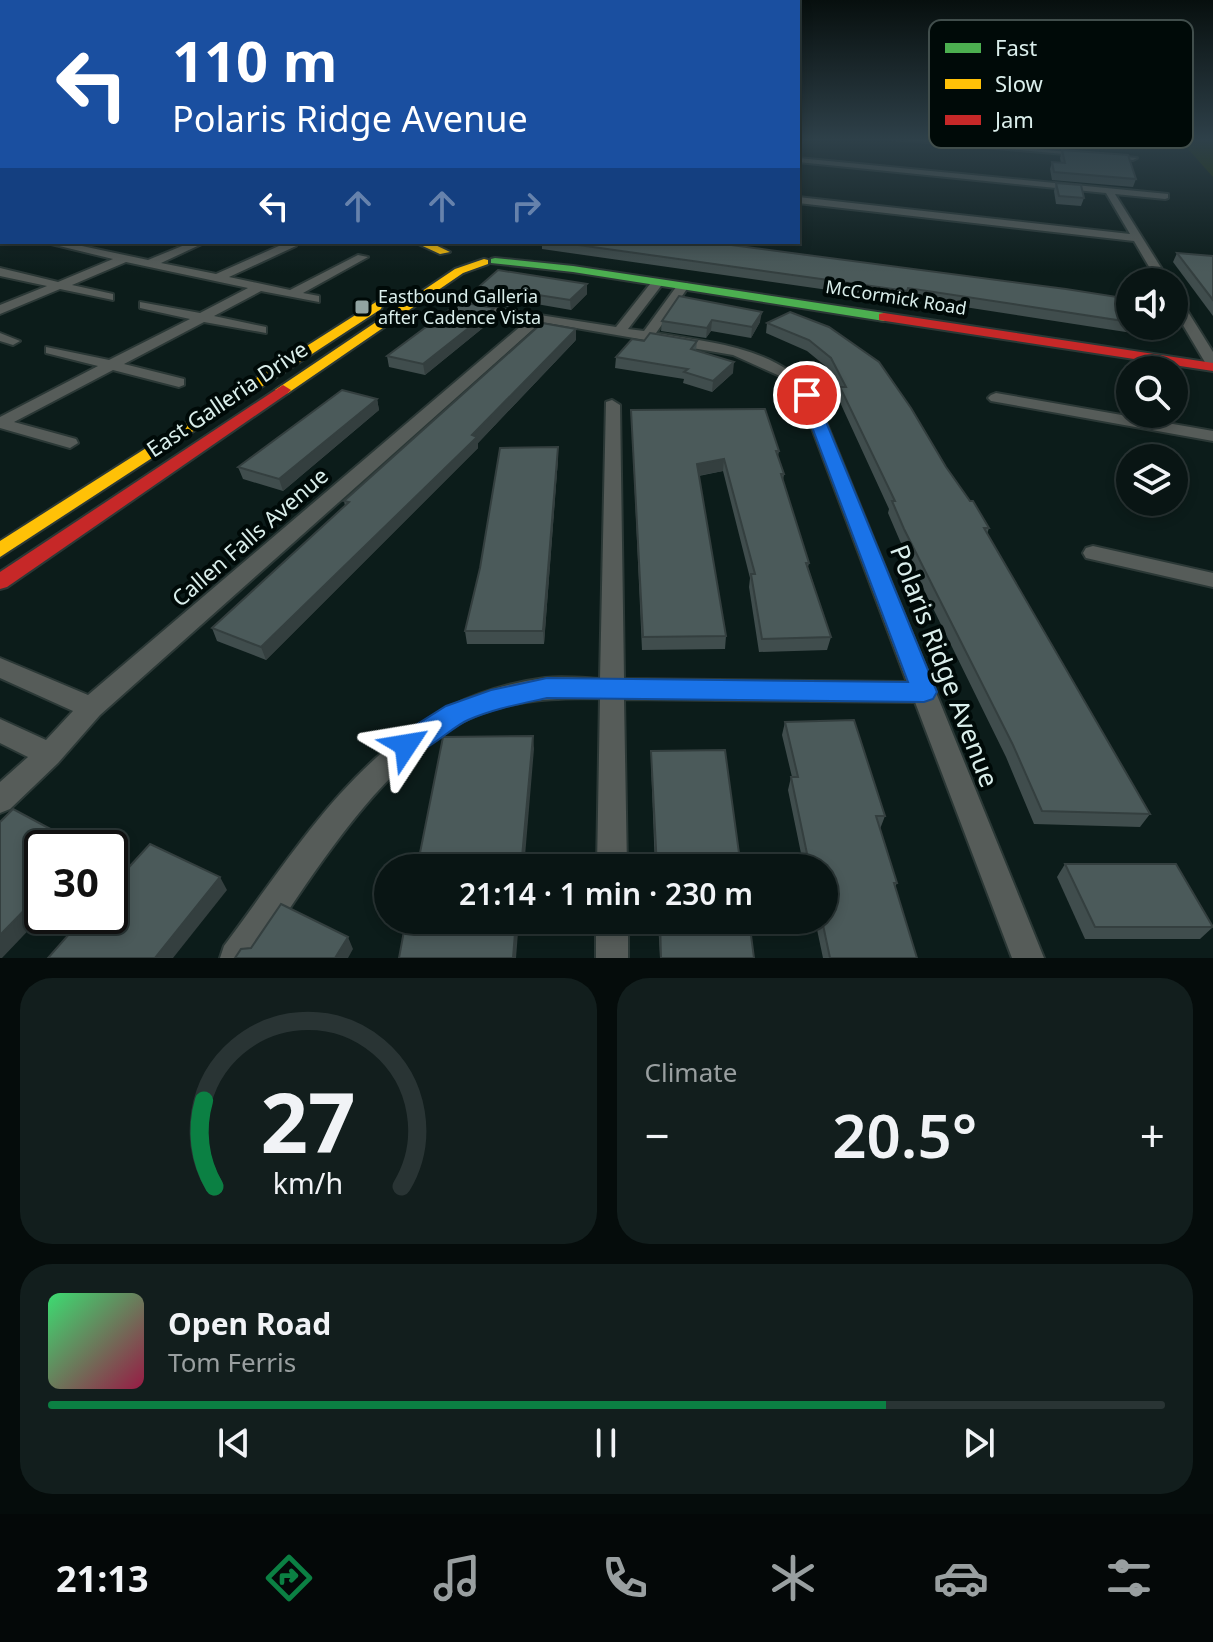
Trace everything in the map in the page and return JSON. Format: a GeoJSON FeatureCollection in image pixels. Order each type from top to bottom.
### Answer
{"type":"FeatureCollection","features":[{"type":"Feature","properties":{"kind":"main road","name":"McCormick Road"},"geometry":{"type":"LineString","coordinates":[[427,244],[447,249],[462,262],[489,261],[573,269],[1213,365]]}},
{"type":"Feature","properties":{"kind":"main road","name":"McCormick Road"},"geometry":{"type":"LineString","coordinates":[[516,245],[538,258],[573,269]]}},
{"type":"Feature","properties":{"kind":"main road","name":"East Galleria Drive"},"geometry":{"type":"LineString","coordinates":[[0,582],[459,271],[512,254],[516,245]]}},
{"type":"Feature","properties":{"kind":"main road","name":"East Galleria Drive"},"geometry":{"type":"LineString","coordinates":[[0,550],[440,265],[445,260],[447,249]]}},
{"type":"Feature","properties":{"kind":"street"},"geometry":{"type":"LineString","coordinates":[[1036,184],[1165,196]]}},
{"type":"Feature","properties":{"kind":"street"},"geometry":{"type":"LineString","coordinates":[[1109,191],[1155,268]]}},
{"type":"Feature","properties":{"kind":"street"},"geometry":{"type":"LineString","coordinates":[[800,200],[1137,238]]}},
{"type":"Feature","properties":{"kind":"street"},"geometry":{"type":"LineString","coordinates":[[57,244],[315,299]]}},
{"type":"Feature","properties":{"kind":"street"},"geometry":{"type":"LineString","coordinates":[[85,250],[101,244]]}},
{"type":"Feature","properties":{"kind":"street"},"geometry":{"type":"LineString","coordinates":[[150,263],[196,244]]}},
{"type":"Feature","properties":{"kind":"street"},"geometry":{"type":"LineString","coordinates":[[218,278],[292,244]]}},
{"type":"Feature","properties":{"kind":"street"},"geometry":{"type":"LineString","coordinates":[[291,294],[362,257]]}},
{"type":"Feature","properties":{"kind":"street"},"geometry":{"type":"LineString","coordinates":[[0,310],[126,258]]}},
{"type":"Feature","properties":{"kind":"street"},"geometry":{"type":"LineString","coordinates":[[0,272],[109,297]]}},
{"type":"Feature","properties":{"kind":"street"},"geometry":{"type":"LineString","coordinates":[[620,330],[658,282]]}},
{"type":"Feature","properties":{"kind":"street"},"geometry":{"type":"LineString","coordinates":[[474,307],[649,334],[683,286]]}},
{"type":"Feature","properties":{"kind":"street"},"geometry":{"type":"LineString","coordinates":[[0,423],[260,287]]}},
{"type":"Feature","properties":{"kind":"street"},"geometry":{"type":"LineString","coordinates":[[144,305],[261,330]]}},
{"type":"Feature","properties":{"kind":"street","name":"Callen Falls Avenue"},"geometry":{"type":"LineString","coordinates":[[0,800],[49,755],[91,708],[538,318]]}},
{"type":"Feature","properties":{"kind":"street"},"geometry":{"type":"LineString","coordinates":[[1188,324],[1213,365]]}},
{"type":"Feature","properties":{"kind":"street","name":"Polaris Ridge Avenue"},"geometry":{"type":"LineString","coordinates":[[649,334],[712,345],[763,361],[787,374],[807,395],[1028,958]]}},
{"type":"Feature","properties":{"kind":"street"},"geometry":{"type":"LineString","coordinates":[[51,350],[179,382]]}},
{"type":"Feature","properties":{"kind":"street"},"geometry":{"type":"LineString","coordinates":[[996,398],[1213,436]]}},
{"type":"Feature","properties":{"kind":"street"},"geometry":{"type":"LineString","coordinates":[[612,405],[612,854]]}},
{"type":"Feature","properties":{"kind":"street"},"geometry":{"type":"LineString","coordinates":[[0,423],[70,443]]}},
{"type":"Feature","properties":{"kind":"street"},"geometry":{"type":"LineString","coordinates":[[1093,553],[1213,580]]}},
{"type":"Feature","properties":{"kind":"street"},"geometry":{"type":"LineString","coordinates":[[0,667],[91,708]]}},
{"type":"Feature","properties":{"kind":"street"},"geometry":{"type":"LineString","coordinates":[[236,958],[365,784],[406,745],[455,714],[491,700],[547,688],[924,692]]}},
{"type":"Feature","properties":{"kind":"street"},"geometry":{"type":"LineString","coordinates":[[0,730],[49,755]]}},
{"type":"Feature","properties":{"kind":"street"},"geometry":{"type":"LineString","coordinates":[[612,934],[612,958]]}},
{"type":"Feature","properties":{"kind":"building"},"geometry":{"type":"Polygon","coordinates":[[[1056,184],[1081,185],[1084,198],[1059,196],[1056,184]]]}},
{"type":"Feature","properties":{"kind":"building"},"geometry":{"type":"Polygon","coordinates":[[[571,244],[723,244],[1066,289],[1116,297],[1116,320],[908,288],[907,291],[571,244]]]}},
{"type":"Feature","properties":{"kind":"building"},"geometry":{"type":"Polygon","coordinates":[[[1177,253],[1213,256],[1213,300],[1177,253]]]}},
{"type":"Feature","properties":{"kind":"building"},"geometry":{"type":"Polygon","coordinates":[[[498,270],[587,284],[570,300],[519,292],[507,297],[473,292],[498,270]]]}},
{"type":"Feature","properties":{"kind":"building"},"geometry":{"type":"Polygon","coordinates":[[[679,296],[762,312],[752,327],[712,320],[707,328],[662,321],[679,296]]]}},
{"type":"Feature","properties":{"kind":"building"},"geometry":{"type":"Polygon","coordinates":[[[465,298],[467,303],[494,308],[423,364],[387,356],[465,298]]]}},
{"type":"Feature","properties":{"kind":"building"},"geometry":{"type":"Polygon","coordinates":[[[790,312],[829,327],[879,362],[946,467],[973,501],[989,528],[984,528],[1150,814],[1042,811],[1013,745],[904,529],[892,501],[895,501],[840,387],[846,387],[831,358],[809,340],[767,323],[790,312]]]}},
{"type":"Feature","properties":{"kind":"building"},"geometry":{"type":"Polygon","coordinates":[[[542,323],[576,329],[472,435],[477,437],[261,647],[212,628],[349,502],[344,501],[542,323]]]}},
{"type":"Feature","properties":{"kind":"building"},"geometry":{"type":"Polygon","coordinates":[[[650,333],[697,341],[691,349],[734,362],[713,381],[684,372],[688,369],[616,357],[632,339],[644,341],[650,333]]]}},
{"type":"Feature","properties":{"kind":"building"},"geometry":{"type":"Polygon","coordinates":[[[342,390],[377,399],[279,479],[238,467],[342,390]]]}},
{"type":"Feature","properties":{"kind":"building"},"geometry":{"type":"Polygon","coordinates":[[[765,409],[779,451],[776,451],[784,474],[781,474],[809,563],[806,563],[831,637],[762,639],[751,574],[755,574],[724,459],[697,464],[726,636],[643,637],[631,410],[765,409]]]}},
{"type":"Feature","properties":{"kind":"building"},"geometry":{"type":"Polygon","coordinates":[[[558,447],[543,631],[465,631],[480,568],[500,448],[558,447]]]}},
{"type":"Feature","properties":{"kind":"building"},"geometry":{"type":"Polygon","coordinates":[[[854,720],[885,816],[876,816],[917,958],[830,958],[825,934],[838,934],[838,854],[807,854],[791,777],[798,777],[785,722],[854,720]]]}},
{"type":"Feature","properties":{"kind":"building"},"geometry":{"type":"Polygon","coordinates":[[[533,736],[522,854],[420,854],[443,737],[533,736]]]}},
{"type":"Feature","properties":{"kind":"building"},"geometry":{"type":"Polygon","coordinates":[[[725,750],[739,854],[656,854],[651,751],[725,750]]]}},
{"type":"Feature","properties":{"kind":"building"},"geometry":{"type":"Polygon","coordinates":[[[13,809],[52,830],[24,830],[24,910],[0,935],[0,822],[13,809]]]}},
{"type":"Feature","properties":{"kind":"building"},"geometry":{"type":"Polygon","coordinates":[[[150,844],[220,877],[155,958],[48,958],[69,934],[128,934],[128,868],[150,844]]]}},
{"type":"Feature","properties":{"kind":"building"},"geometry":{"type":"Polygon","coordinates":[[[1065,864],[1176,864],[1213,927],[1095,927],[1065,864]]]}},
{"type":"Feature","properties":{"kind":"building"},"geometry":{"type":"Polygon","coordinates":[[[281,904],[348,937],[335,958],[235,958],[241,949],[251,948],[281,904]]]}},
{"type":"Feature","properties":{"kind":"building"},"geometry":{"type":"Polygon","coordinates":[[[403,934],[515,934],[513,958],[399,958],[403,934]]]}},
{"type":"Feature","properties":{"kind":"building"},"geometry":{"type":"Polygon","coordinates":[[[660,934],[751,934],[754,958],[661,958],[660,934]]]}},
{"type":"Feature","properties":{"kind":"traffic: fast"},"geometry":{"type":"LineString","coordinates":[[495,261],[573,269],[884,317]]}},
{"type":"Feature","properties":{"kind":"traffic: slow"},"geometry":{"type":"LineString","coordinates":[[424,244],[444,252]]}},
{"type":"Feature","properties":{"kind":"traffic: slow"},"geometry":{"type":"LineString","coordinates":[[283,390],[459,271],[484,262]]}},
{"type":"Feature","properties":{"kind":"traffic: slow"},"geometry":{"type":"LineString","coordinates":[[0,550],[376,306]]}},
{"type":"Feature","properties":{"kind":"traffic: jam"},"geometry":{"type":"LineString","coordinates":[[884,317],[1213,367]]}},
{"type":"Feature","properties":{"kind":"traffic: jam"},"geometry":{"type":"LineString","coordinates":[[0,582],[283,390]]}},
{"type":"Feature","properties":{"kind":"place","name":"Eastbound Galleria after Cadence Vista"},"geometry":{"type":"Point","coordinates":[362,307]}},
{"type":"Feature","properties":{"kind":"route"},"geometry":{"type":"LineString","coordinates":[[406,745],[455,714],[491,700],[547,688],[924,692],[807,395]]}}]}
